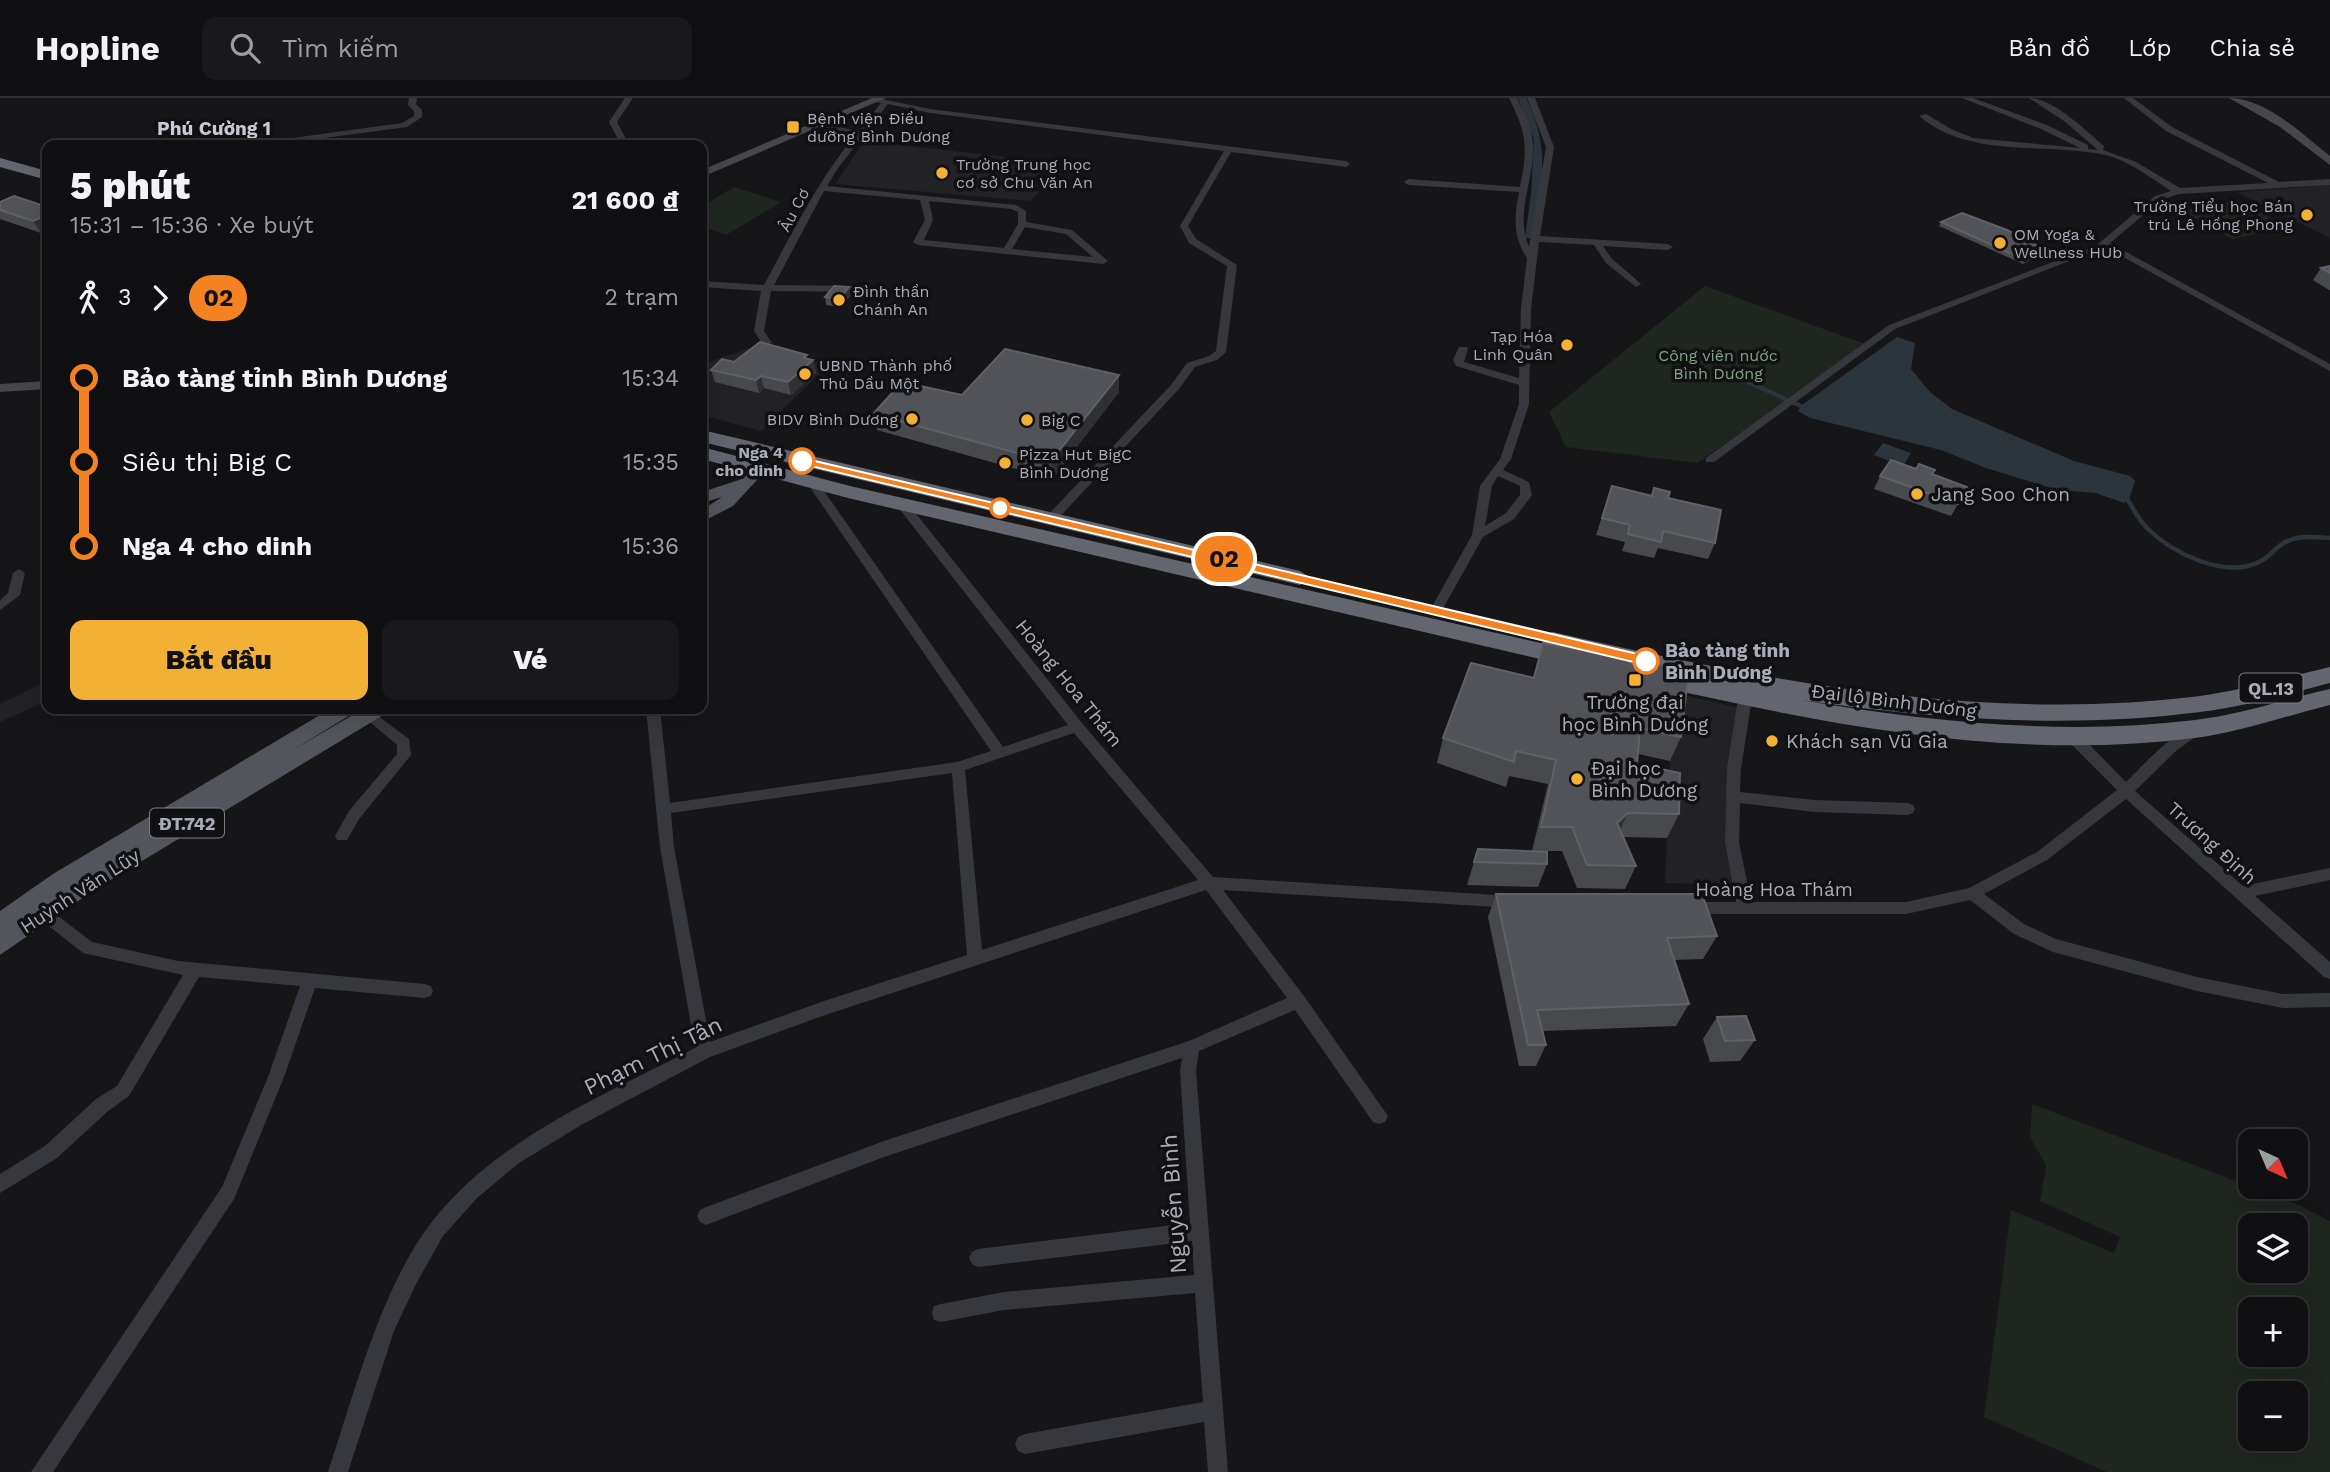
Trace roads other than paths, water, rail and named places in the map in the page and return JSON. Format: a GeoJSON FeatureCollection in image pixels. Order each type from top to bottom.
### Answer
{"type":"FeatureCollection","features":[{"type":"Feature","properties":{"kind":"highway"},"geometry":{"type":"LineString","coordinates":[[0,162],[42,175]]}},
{"type":"Feature","properties":{"kind":"highway"},"geometry":{"type":"LineString","coordinates":[[0,178],[42,189]]}},
{"type":"Feature","properties":{"kind":"highway","name":"Đại lộ Bình Dương"},"geometry":{"type":"LineString","coordinates":[[707,437],[1619,655],[1778,687],[1909,706],[2059,714],[2202,704],[2330,675]]}},
{"type":"Feature","properties":{"kind":"highway","name":"Đại lộ Bình Dương"},"geometry":{"type":"LineString","coordinates":[[707,455],[758,470],[902,504],[1745,698],[1912,725],[2073,737],[2197,728],[2330,697]]}},
{"type":"Feature","properties":{"kind":"highway"},"geometry":{"type":"LineString","coordinates":[[758,470],[773,455]]}},
{"type":"Feature","properties":{"kind":"highway"},"geometry":{"type":"LineString","coordinates":[[2059,714],[2073,737]]}},
{"type":"Feature","properties":{"kind":"main road"},"geometry":{"type":"LineString","coordinates":[[2234,98],[2284,125],[2330,162]]}},
{"type":"Feature","properties":{"kind":"main road"},"geometry":{"type":"LineString","coordinates":[[707,180],[737,162],[782,141],[882,100]]}},
{"type":"Feature","properties":{"kind":"main road"},"geometry":{"type":"LineString","coordinates":[[782,141],[824,126],[864,106]]}},
{"type":"Feature","properties":{"kind":"main road"},"geometry":{"type":"LineString","coordinates":[[707,172],[737,162]]}},
{"type":"Feature","properties":{"kind":"main road"},"geometry":{"type":"LineString","coordinates":[[0,378],[42,376]]}},
{"type":"Feature","properties":{"kind":"main road"},"geometry":{"type":"LineString","coordinates":[[0,388],[42,385]]}},
{"type":"Feature","properties":{"kind":"main road"},"geometry":{"type":"LineString","coordinates":[[707,514],[727,502],[740,485],[758,470]]}},
{"type":"Feature","properties":{"kind":"main road"},"geometry":{"type":"LineString","coordinates":[[707,496],[740,485]]}},
{"type":"Feature","properties":{"kind":"main road","name":"Huỳnh Văn Lũy"},"geometry":{"type":"LineString","coordinates":[[0,924],[61,880],[337,714]]}},
{"type":"Feature","properties":{"kind":"main road","name":"Huỳnh Văn Lũy"},"geometry":{"type":"LineString","coordinates":[[0,945],[52,906],[368,714]]}},
{"type":"Feature","properties":{"kind":"street"},"geometry":{"type":"LineString","coordinates":[[308,140],[412,122],[418,117],[418,110],[412,105],[413,98]]}},
{"type":"Feature","properties":{"kind":"street"},"geometry":{"type":"LineString","coordinates":[[622,140],[613,122],[629,98]]}},
{"type":"Feature","properties":{"kind":"street"},"geometry":{"type":"LineString","coordinates":[[1513,98],[1528,132],[1529,163],[1518,232],[1522,247],[1532,258]]}},
{"type":"Feature","properties":{"kind":"street"},"geometry":{"type":"LineString","coordinates":[[1435,612],[1478,536],[1486,486],[1505,459],[1524,404],[1526,309],[1550,147],[1531,98]]}},
{"type":"Feature","properties":{"kind":"street"},"geometry":{"type":"LineString","coordinates":[[1966,98],[2045,127],[2092,150]]}},
{"type":"Feature","properties":{"kind":"street"},"geometry":{"type":"LineString","coordinates":[[2034,98],[2108,153]]}},
{"type":"Feature","properties":{"kind":"street"},"geometry":{"type":"LineString","coordinates":[[2127,98],[2169,130],[2276,184]]}},
{"type":"Feature","properties":{"kind":"street"},"geometry":{"type":"LineString","coordinates":[[882,100],[930,111],[1227,152],[1346,164]]}},
{"type":"Feature","properties":{"kind":"street","name":"Âu Cơ"},"geometry":{"type":"LineString","coordinates":[[767,343],[759,331],[768,286],[821,188],[861,134],[882,100]]}},
{"type":"Feature","properties":{"kind":"street"},"geometry":{"type":"LineString","coordinates":[[1923,116],[1948,131],[1972,140],[2108,153],[2133,164],[2178,191]]}},
{"type":"Feature","properties":{"kind":"street"},"geometry":{"type":"LineString","coordinates":[[824,126],[861,134]]}},
{"type":"Feature","properties":{"kind":"street"},"geometry":{"type":"LineString","coordinates":[[1050,520],[1175,387],[1185,370],[1221,352],[1232,265],[1192,241],[1184,226],[1227,152]]}},
{"type":"Feature","properties":{"kind":"street"},"geometry":{"type":"LineString","coordinates":[[1408,182],[1525,190]]}},
{"type":"Feature","properties":{"kind":"street"},"geometry":{"type":"LineString","coordinates":[[1710,460],[1892,327],[2068,261],[2104,243],[2158,198],[2178,191],[2330,182]]}},
{"type":"Feature","properties":{"kind":"street"},"geometry":{"type":"LineString","coordinates":[[821,188],[1018,208],[1022,211],[1023,224],[1006,252]]}},
{"type":"Feature","properties":{"kind":"street"},"geometry":{"type":"LineString","coordinates":[[924,199],[929,220],[918,242],[1104,261],[1069,232],[1023,224]]}},
{"type":"Feature","properties":{"kind":"street"},"geometry":{"type":"LineString","coordinates":[[1538,239],[1668,247]]}},
{"type":"Feature","properties":{"kind":"street"},"geometry":{"type":"LineString","coordinates":[[1597,243],[1609,261],[1636,284]]}},
{"type":"Feature","properties":{"kind":"street"},"geometry":{"type":"LineString","coordinates":[[2104,243],[2330,368]]}},
{"type":"Feature","properties":{"kind":"street"},"geometry":{"type":"LineString","coordinates":[[707,285],[735,288],[768,286],[862,289]]}},
{"type":"Feature","properties":{"kind":"street"},"geometry":{"type":"LineString","coordinates":[[1463,349],[1458,360],[1462,366],[1525,383]]}},
{"type":"Feature","properties":{"kind":"street"},"geometry":{"type":"LineString","coordinates":[[1478,536],[1510,516],[1526,495],[1525,484],[1496,471]]}},
{"type":"Feature","properties":{"kind":"street"},"geometry":{"type":"LineString","coordinates":[[813,483],[1000,753]]}},
{"type":"Feature","properties":{"kind":"street","name":"Hoàng Hoa Thám"},"geometry":{"type":"LineString","coordinates":[[902,504],[1077,727],[1209,883],[1298,1001],[1379,1116]]}},
{"type":"Feature","properties":{"kind":"street"},"geometry":{"type":"LineString","coordinates":[[0,606],[14,595],[19,573]]}},
{"type":"Feature","properties":{"kind":"street"},"geometry":{"type":"LineString","coordinates":[[1745,698],[1734,769],[1732,842],[1745,907]]}},
{"type":"Feature","properties":{"kind":"street"},"geometry":{"type":"LineString","coordinates":[[342,836],[354,815],[404,755],[406,748],[376,714]]}},
{"type":"Feature","properties":{"kind":"street"},"geometry":{"type":"LineString","coordinates":[[654,714],[663,809],[704,1052]]}},
{"type":"Feature","properties":{"kind":"street"},"geometry":{"type":"LineString","coordinates":[[663,809],[958,767],[1077,727]]}},
{"type":"Feature","properties":{"kind":"street","name":"Hoàng Hoa Thám"},"geometry":{"type":"LineString","coordinates":[[1671,908],[1906,908],[1972,893],[2042,856],[2126,791],[2172,746],[2197,728]]}},
{"type":"Feature","properties":{"kind":"street","name":"Trương Định"},"geometry":{"type":"LineString","coordinates":[[2073,737],[2126,791],[2330,972]]}},
{"type":"Feature","properties":{"kind":"street"},"geometry":{"type":"LineString","coordinates":[[958,767],[975,959]]}},
{"type":"Feature","properties":{"kind":"street"},"geometry":{"type":"LineString","coordinates":[[1733,797],[1814,806],[1908,809]]}},
{"type":"Feature","properties":{"kind":"street"},"geometry":{"type":"LineString","coordinates":[[2240,893],[2330,874]]}},
{"type":"Feature","properties":{"kind":"street"},"geometry":{"type":"LineString","coordinates":[[1209,883],[1534,904]]}},
{"type":"Feature","properties":{"kind":"street","name":"Phạm Thị Tân"},"geometry":{"type":"LineString","coordinates":[[338,1472],[385,1329],[409,1277],[437,1230],[471,1192],[513,1157],[575,1119],[704,1052],[975,959],[1209,883]]}},
{"type":"Feature","properties":{"kind":"street"},"geometry":{"type":"LineString","coordinates":[[1972,893],[2019,929],[2053,946],[2197,984],[2283,1001],[2330,1000]]}},
{"type":"Feature","properties":{"kind":"street"},"geometry":{"type":"LineString","coordinates":[[52,906],[50,919],[88,947],[132,959],[309,982],[425,991]]}},
{"type":"Feature","properties":{"kind":"street"},"geometry":{"type":"LineString","coordinates":[[0,1184],[51,1153],[102,1105],[123,1091],[195,969]]}},
{"type":"Feature","properties":{"kind":"street"},"geometry":{"type":"LineString","coordinates":[[41,1472],[228,1193],[276,1077],[309,982]]}},
{"type":"Feature","properties":{"kind":"street"},"geometry":{"type":"LineString","coordinates":[[706,1216],[884,1149],[1192,1047],[1298,1001]]}},
{"type":"Feature","properties":{"kind":"street","name":"Nguyễn Bình"},"geometry":{"type":"LineString","coordinates":[[1192,1047],[1188,1071],[1218,1472]]}},
{"type":"Feature","properties":{"kind":"street"},"geometry":{"type":"LineString","coordinates":[[978,1258],[1200,1231]]}},
{"type":"Feature","properties":{"kind":"street"},"geometry":{"type":"LineString","coordinates":[[941,1313],[1004,1301],[1204,1283]]}},
{"type":"Feature","properties":{"kind":"street"},"geometry":{"type":"LineString","coordinates":[[1025,1444],[1214,1410]]}},
{"type":"Feature","properties":{"kind":"waterway"},"geometry":{"type":"LineString","coordinates":[[1735,376],[1805,408]]}},
{"type":"Feature","properties":{"kind":"waterway"},"geometry":{"type":"LineString","coordinates":[[2125,496],[2144,524],[2158,537],[2185,554],[2216,566],[2247,566],[2263,560],[2290,540],[2303,537],[2330,538]]}},
{"type":"Feature","properties":{"kind":"place","name":"Bệnh viện Điều dưỡng Bình Dương"},"geometry":{"type":"Point","coordinates":[793,127]}},
{"type":"Feature","properties":{"kind":"place","name":"Trường Trung học cơ sở Chu Văn An"},"geometry":{"type":"Point","coordinates":[942,173]}},
{"type":"Feature","properties":{"kind":"place","name":"Trường Tiểu học Bán trú Lê Hồng Phong"},"geometry":{"type":"Point","coordinates":[2307,215]}},
{"type":"Feature","properties":{"kind":"place","name":"OM Yoga & Wellness HUb"},"geometry":{"type":"Point","coordinates":[2000,243]}},
{"type":"Feature","properties":{"kind":"place","name":"Đình thần Chánh An"},"geometry":{"type":"Point","coordinates":[839,300]}},
{"type":"Feature","properties":{"kind":"place","name":"Tạp Hóa Linh Quân"},"geometry":{"type":"Point","coordinates":[1567,345]}},
{"type":"Feature","properties":{"kind":"place","name":"UBND Thành phố Thủ Dầu Một"},"geometry":{"type":"Point","coordinates":[805,374]}},
{"type":"Feature","properties":{"kind":"place","name":"BIDV Bình Dương"},"geometry":{"type":"Point","coordinates":[912,419]}},
{"type":"Feature","properties":{"kind":"place","name":"Big C"},"geometry":{"type":"Point","coordinates":[1027,420]}},
{"type":"Feature","properties":{"kind":"place","name":"Nga 4 cho dinh"},"geometry":{"type":"Point","coordinates":[802,461]}},
{"type":"Feature","properties":{"kind":"place","name":"Pizza Hut BigC Bình Dương"},"geometry":{"type":"Point","coordinates":[1005,463]}},
{"type":"Feature","properties":{"kind":"place","name":"Jang Soo Chon"},"geometry":{"type":"Point","coordinates":[1917,494]}},
{"type":"Feature","properties":{"kind":"place","name":"Bảo tàng tỉnh Bình Dương"},"geometry":{"type":"Point","coordinates":[1646,661]}},
{"type":"Feature","properties":{"kind":"place","name":"Trường đại học Bình Dương"},"geometry":{"type":"Point","coordinates":[1635,680]}},
{"type":"Feature","properties":{"kind":"place","name":"Khách sạn Vũ Gia"},"geometry":{"type":"Point","coordinates":[1772,741]}},
{"type":"Feature","properties":{"kind":"place","name":"Đại học Bình Dương"},"geometry":{"type":"Point","coordinates":[1577,779]}},
{"type":"Feature","properties":{"kind":"district","name":"Phú Cường 1"},"geometry":{"type":"Point","coordinates":[214,128]}},
{"type":"Feature","properties":{"kind":"park label","name":"Công viên nước Bình Dương"},"geometry":{"type":"Point","coordinates":[1718,364]}}]}
